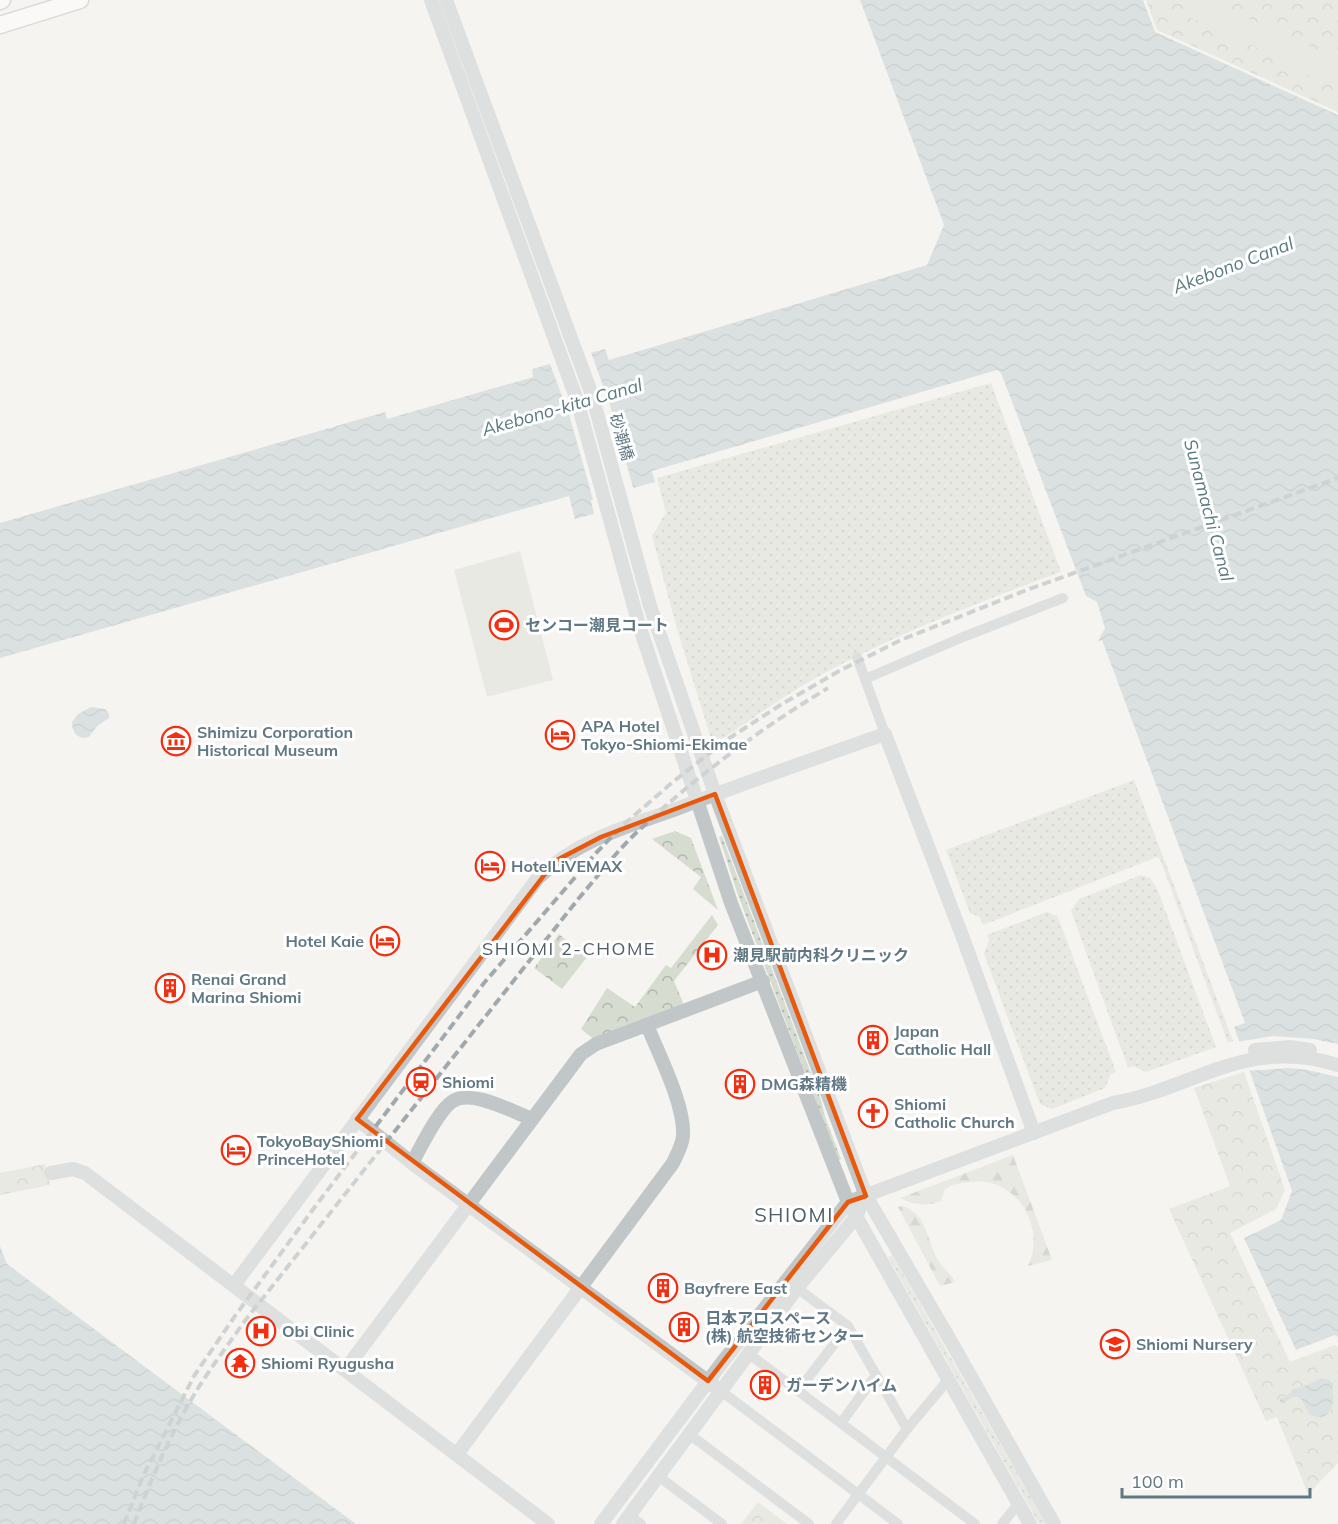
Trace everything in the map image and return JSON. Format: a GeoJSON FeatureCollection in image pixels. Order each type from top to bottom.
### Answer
{"type":"FeatureCollection","features":[{"type":"Feature","properties":{"kind":"main road"},"geometry":{"type":"LineString","coordinates":[[0,25],[80,0]]}},
{"type":"Feature","properties":{"kind":"street","name":"砂潮橋"},"geometry":{"type":"LineString","coordinates":[[431,0],[577,400],[639,625],[731,903],[848,1202],[1030,1524]]}},
{"type":"Feature","properties":{"kind":"street","name":"砂潮橋"},"geometry":{"type":"LineString","coordinates":[[446,0],[592,395],[650,606],[715,794],[866,1196],[1054,1524]]}},
{"type":"Feature","properties":{"kind":"street"},"geometry":{"type":"LineString","coordinates":[[866,680],[963,637],[1064,598]]}},
{"type":"Feature","properties":{"kind":"street"},"geometry":{"type":"LineString","coordinates":[[857,657],[1034,1133]]}},
{"type":"Feature","properties":{"kind":"street"},"geometry":{"type":"LineString","coordinates":[[234,1285],[538,878],[555,861],[593,840],[885,734]]}},
{"type":"Feature","properties":{"kind":"street"},"geometry":{"type":"LineString","coordinates":[[345,1370],[577,1059],[587,1049],[763,981]]}},
{"type":"Feature","properties":{"kind":"street"},"geometry":{"type":"LineString","coordinates":[[457,1454],[673,1163],[682,1140],[682,1116],[647,1025]]}},
{"type":"Feature","properties":{"kind":"street"},"geometry":{"type":"LineString","coordinates":[[601,1524],[708,1381],[848,1202],[1113,1103],[1130,1093],[1259,1049],[1290,1047],[1338,1056]]}},
{"type":"Feature","properties":{"kind":"street"},"geometry":{"type":"LineString","coordinates":[[1240,1057],[1305,1057],[1338,1065]]}},
{"type":"Feature","properties":{"kind":"street"},"geometry":{"type":"LineString","coordinates":[[412,1162],[435,1123],[450,1103],[455,1100],[468,1097],[478,1099],[532,1119]]}},
{"type":"Feature","properties":{"kind":"street"},"geometry":{"type":"LineString","coordinates":[[357,1119],[898,1524]]}},
{"type":"Feature","properties":{"kind":"street"},"geometry":{"type":"LineString","coordinates":[[51,1173],[73,1168],[85,1173],[548,1524]]}},
{"type":"Feature","properties":{"kind":"street"},"geometry":{"type":"LineString","coordinates":[[631,1521],[658,1476],[797,1288],[856,1217],[866,1196]]}},
{"type":"Feature","properties":{"kind":"street"},"geometry":{"type":"LineString","coordinates":[[797,1288],[848,1326],[907,1429]]}},
{"type":"Feature","properties":{"kind":"street"},"geometry":{"type":"LineString","coordinates":[[798,1391],[848,1326]]}},
{"type":"Feature","properties":{"kind":"street"},"geometry":{"type":"LineString","coordinates":[[748,1354],[975,1524]]}},
{"type":"Feature","properties":{"kind":"street"},"geometry":{"type":"LineString","coordinates":[[841,1423],[876,1375]]}},
{"type":"Feature","properties":{"kind":"street"},"geometry":{"type":"LineString","coordinates":[[836,1524],[907,1429],[948,1380]]}},
{"type":"Feature","properties":{"kind":"street"},"geometry":{"type":"LineString","coordinates":[[689,1434],[809,1524]]}},
{"type":"Feature","properties":{"kind":"street"},"geometry":{"type":"LineString","coordinates":[[658,1476],[722,1524]]}},
{"type":"Feature","properties":{"kind":"street"},"geometry":{"type":"LineString","coordinates":[[1002,1524],[1018,1503]]}},
{"type":"Feature","properties":{"kind":"highlighted area"},"geometry":{"type":"Polygon","coordinates":[[[715,794],[866,1196],[848,1202],[708,1381],[357,1119],[555,861],[601,837],[715,794]]]}},
{"type":"Feature","properties":{"kind":"green space"},"geometry":{"type":"Polygon","coordinates":[[[1146,0],[1338,0],[1338,112],[1157,30],[1146,0]]]}},
{"type":"Feature","properties":{"kind":"green space"},"geometry":{"type":"Polygon","coordinates":[[[1196,0],[1207,0],[1338,59],[1338,84],[1323,77],[1320,80],[1296,69],[1297,66],[1189,17],[1196,0]]]}},
{"type":"Feature","properties":{"kind":"green space"},"geometry":{"type":"Polygon","coordinates":[[[991,383],[1061,572],[963,609],[867,651],[805,684],[713,745],[677,629],[652,536],[666,513],[657,478],[991,383]]]}},
{"type":"Feature","properties":{"kind":"green space","name":"センコー潮見コート"},"geometry":{"type":"Polygon","coordinates":[[[520,551],[553,680],[487,697],[454,570],[520,551]]]}},
{"type":"Feature","properties":{"kind":"green space"},"geometry":{"type":"Polygon","coordinates":[[[1134,780],[1233,1041],[1228,1043],[1160,859],[1157,857],[983,925],[980,917],[970,913],[946,850],[1134,780]]]}},
{"type":"Feature","properties":{"kind":"green space"},"geometry":{"type":"Polygon","coordinates":[[[675,831],[691,838],[718,910],[693,889],[701,877],[652,839],[675,831]]]}},
{"type":"Feature","properties":{"kind":"green space"},"geometry":{"type":"Polygon","coordinates":[[[722,836],[841,1159],[838,1160],[739,898],[719,837],[722,836]]]}},
{"type":"Feature","properties":{"kind":"green space"},"geometry":{"type":"Polygon","coordinates":[[[1141,875],[1150,878],[1157,888],[1216,1047],[1146,1072],[1133,1066],[1128,1068],[1071,911],[1079,899],[1141,875]]]}},
{"type":"Feature","properties":{"kind":"green space"},"geometry":{"type":"Polygon","coordinates":[[[1047,912],[1057,916],[1059,920],[1116,1072],[1111,1074],[1105,1088],[1052,1109],[1040,1104],[984,954],[989,940],[987,935],[1047,912]]]}},
{"type":"Feature","properties":{"kind":"green space"},"geometry":{"type":"Polygon","coordinates":[[[712,915],[718,925],[674,981],[684,1005],[596,1041],[581,1029],[607,988],[635,1007],[666,965],[671,968],[712,915]]]}},
{"type":"Feature","properties":{"kind":"green space"},"geometry":{"type":"Polygon","coordinates":[[[559,934],[587,957],[562,989],[534,968],[559,934]]]}},
{"type":"Feature","properties":{"kind":"green space"},"geometry":{"type":"Polygon","coordinates":[[[1244,1072],[1285,1190],[1276,1209],[1230,1233],[1290,1362],[1335,1345],[1338,1347],[1338,1463],[1308,1494],[1277,1417],[1266,1421],[1169,1209],[1230,1186],[1194,1088],[1244,1072]]]}},
{"type":"Feature","properties":{"kind":"green space"},"geometry":{"type":"Polygon","coordinates":[[[1013,1155],[1052,1260],[1028,1266],[1033,1251],[1030,1221],[1024,1208],[1002,1187],[988,1182],[958,1184],[945,1189],[941,1201],[925,1205],[900,1198],[1013,1155]]]}},
{"type":"Feature","properties":{"kind":"green space"},"geometry":{"type":"Polygon","coordinates":[[[45,1164],[50,1185],[0,1195],[0,1173],[45,1164]]]}},
{"type":"Feature","properties":{"kind":"green space"},"geometry":{"type":"Polygon","coordinates":[[[898,1207],[910,1209],[921,1220],[938,1260],[955,1282],[940,1286],[898,1207]]]}},
{"type":"Feature","properties":{"kind":"green space"},"geometry":{"type":"Polygon","coordinates":[[[892,1255],[1046,1524],[1039,1524],[888,1257],[892,1255]]]}},
{"type":"Feature","properties":{"kind":"green space"},"geometry":{"type":"Polygon","coordinates":[[[758,1502],[787,1524],[741,1524],[758,1502]]]}},
{"type":"Feature","properties":{"kind":"water"},"geometry":{"type":"Polygon","coordinates":[[[860,0],[1143,0],[1155,32],[1338,115],[1338,1337],[1335,1335],[1296,1350],[1244,1238],[1281,1220],[1292,1191],[1234,1027],[1245,1023],[1102,640],[1098,641],[1105,628],[1097,602],[1086,596],[1001,373],[997,370],[652,471],[655,482],[591,500],[594,514],[575,519],[569,496],[0,658],[0,523],[385,412],[387,419],[533,377],[532,369],[605,349],[609,360],[927,265],[944,225],[860,0]]]}},
{"type":"Feature","properties":{"kind":"water"},"geometry":{"type":"Polygon","coordinates":[[[91,707],[105,709],[109,718],[85,738],[74,732],[72,722],[78,714],[91,707]]]}},
{"type":"Feature","properties":{"kind":"water"},"geometry":{"type":"Polygon","coordinates":[[[0,1246],[7,1264],[356,1524],[0,1524],[0,1246]]]}},
{"type":"Feature","properties":{"kind":"water"},"geometry":{"type":"Polygon","coordinates":[[[1322,1378],[1329,1380],[1333,1393],[1332,1408],[1324,1417],[1309,1414],[1298,1397],[1292,1397],[1284,1403],[1280,1402],[1280,1399],[1286,1397],[1294,1389],[1322,1378]]]}},
{"type":"Feature","properties":{"kind":"pier"},"geometry":{"type":"Polygon","coordinates":[[[590,350],[610,405],[634,491],[594,503],[570,418],[549,361],[590,350]]]}},
{"type":"Feature","properties":{"kind":"pier"},"geometry":{"type":"Polygon","coordinates":[[[1273,1036],[1313,1039],[1338,1044],[1338,1077],[1290,1068],[1246,1071],[1236,1042],[1273,1036]]]}},
{"type":"Feature","properties":{"kind":"railway"},"geometry":{"type":"LineString","coordinates":[[124,1524],[143,1476],[194,1376],[314,1208],[484,983],[596,853],[622,826],[674,781],[728,739],[782,704],[839,671],[901,640],[1024,591],[1338,478]]}},
{"type":"Feature","properties":{"kind":"railway"},"geometry":{"type":"LineString","coordinates":[[134,1524],[174,1431],[193,1396],[219,1357],[244,1322],[579,898],[629,840],[682,792],[753,737],[828,688]]}},
{"type":"Feature","properties":{"kind":"place","name":"センコー潮見コート"},"geometry":{"type":"Point","coordinates":[504,625]}},
{"type":"Feature","properties":{"kind":"place","name":"APA Hotel Tokyo-Shiomi-Ekimae"},"geometry":{"type":"Point","coordinates":[560,735]}},
{"type":"Feature","properties":{"kind":"place","name":"Shimizu Corporation Historical Museum"},"geometry":{"type":"Point","coordinates":[176,741]}},
{"type":"Feature","properties":{"kind":"place","name":"HotelLiVEMAX"},"geometry":{"type":"Point","coordinates":[490,866]}},
{"type":"Feature","properties":{"kind":"place","name":"Hotel Kaie"},"geometry":{"type":"Point","coordinates":[385,941]}},
{"type":"Feature","properties":{"kind":"place","name":"潮見駅前内科クリニック"},"geometry":{"type":"Point","coordinates":[712,955]}},
{"type":"Feature","properties":{"kind":"place","name":"Renai Grand Marina Shiomi"},"geometry":{"type":"Point","coordinates":[170,988]}},
{"type":"Feature","properties":{"kind":"place","name":"Japan Catholic Hall"},"geometry":{"type":"Point","coordinates":[873,1040]}},
{"type":"Feature","properties":{"kind":"place","name":"Shiomi"},"geometry":{"type":"Point","coordinates":[421,1082]}},
{"type":"Feature","properties":{"kind":"place","name":"DMG森精機"},"geometry":{"type":"Point","coordinates":[740,1084]}},
{"type":"Feature","properties":{"kind":"place","name":"Shiomi Catholic Church"},"geometry":{"type":"Point","coordinates":[873,1113]}},
{"type":"Feature","properties":{"kind":"place","name":"TokyoBayShiomi PrinceHotel"},"geometry":{"type":"Point","coordinates":[236,1150]}},
{"type":"Feature","properties":{"kind":"place","name":"Bayfrere East"},"geometry":{"type":"Point","coordinates":[663,1288]}},
{"type":"Feature","properties":{"kind":"place","name":"日本アロスペース (株) 航空技術センター"},"geometry":{"type":"Point","coordinates":[684,1327]}},
{"type":"Feature","properties":{"kind":"place","name":"Obi Clinic"},"geometry":{"type":"Point","coordinates":[261,1331]}},
{"type":"Feature","properties":{"kind":"place","name":"Shiomi Nursery"},"geometry":{"type":"Point","coordinates":[1115,1344]}},
{"type":"Feature","properties":{"kind":"place","name":"Shiomi Ryugusha"},"geometry":{"type":"Point","coordinates":[240,1363]}},
{"type":"Feature","properties":{"kind":"place","name":"ガーデンハイム"},"geometry":{"type":"Point","coordinates":[765,1385]}},
{"type":"Feature","properties":{"kind":"district","name":"SHIOMI 2-CHOME"},"geometry":{"type":"Point","coordinates":[569,948]}},
{"type":"Feature","properties":{"kind":"district","name":"SHIOMI"},"geometry":{"type":"Point","coordinates":[794,1214]}},
{"type":"Feature","properties":{"kind":"water label","name":"Akebono Canal"},"geometry":{"type":"Point","coordinates":[1233,265]}},
{"type":"Feature","properties":{"kind":"water label","name":"Akebono-kita Canal"},"geometry":{"type":"Point","coordinates":[562,407]}},
{"type":"Feature","properties":{"kind":"water label","name":"Sunamachi Canal"},"geometry":{"type":"Point","coordinates":[1209,510]}}]}
